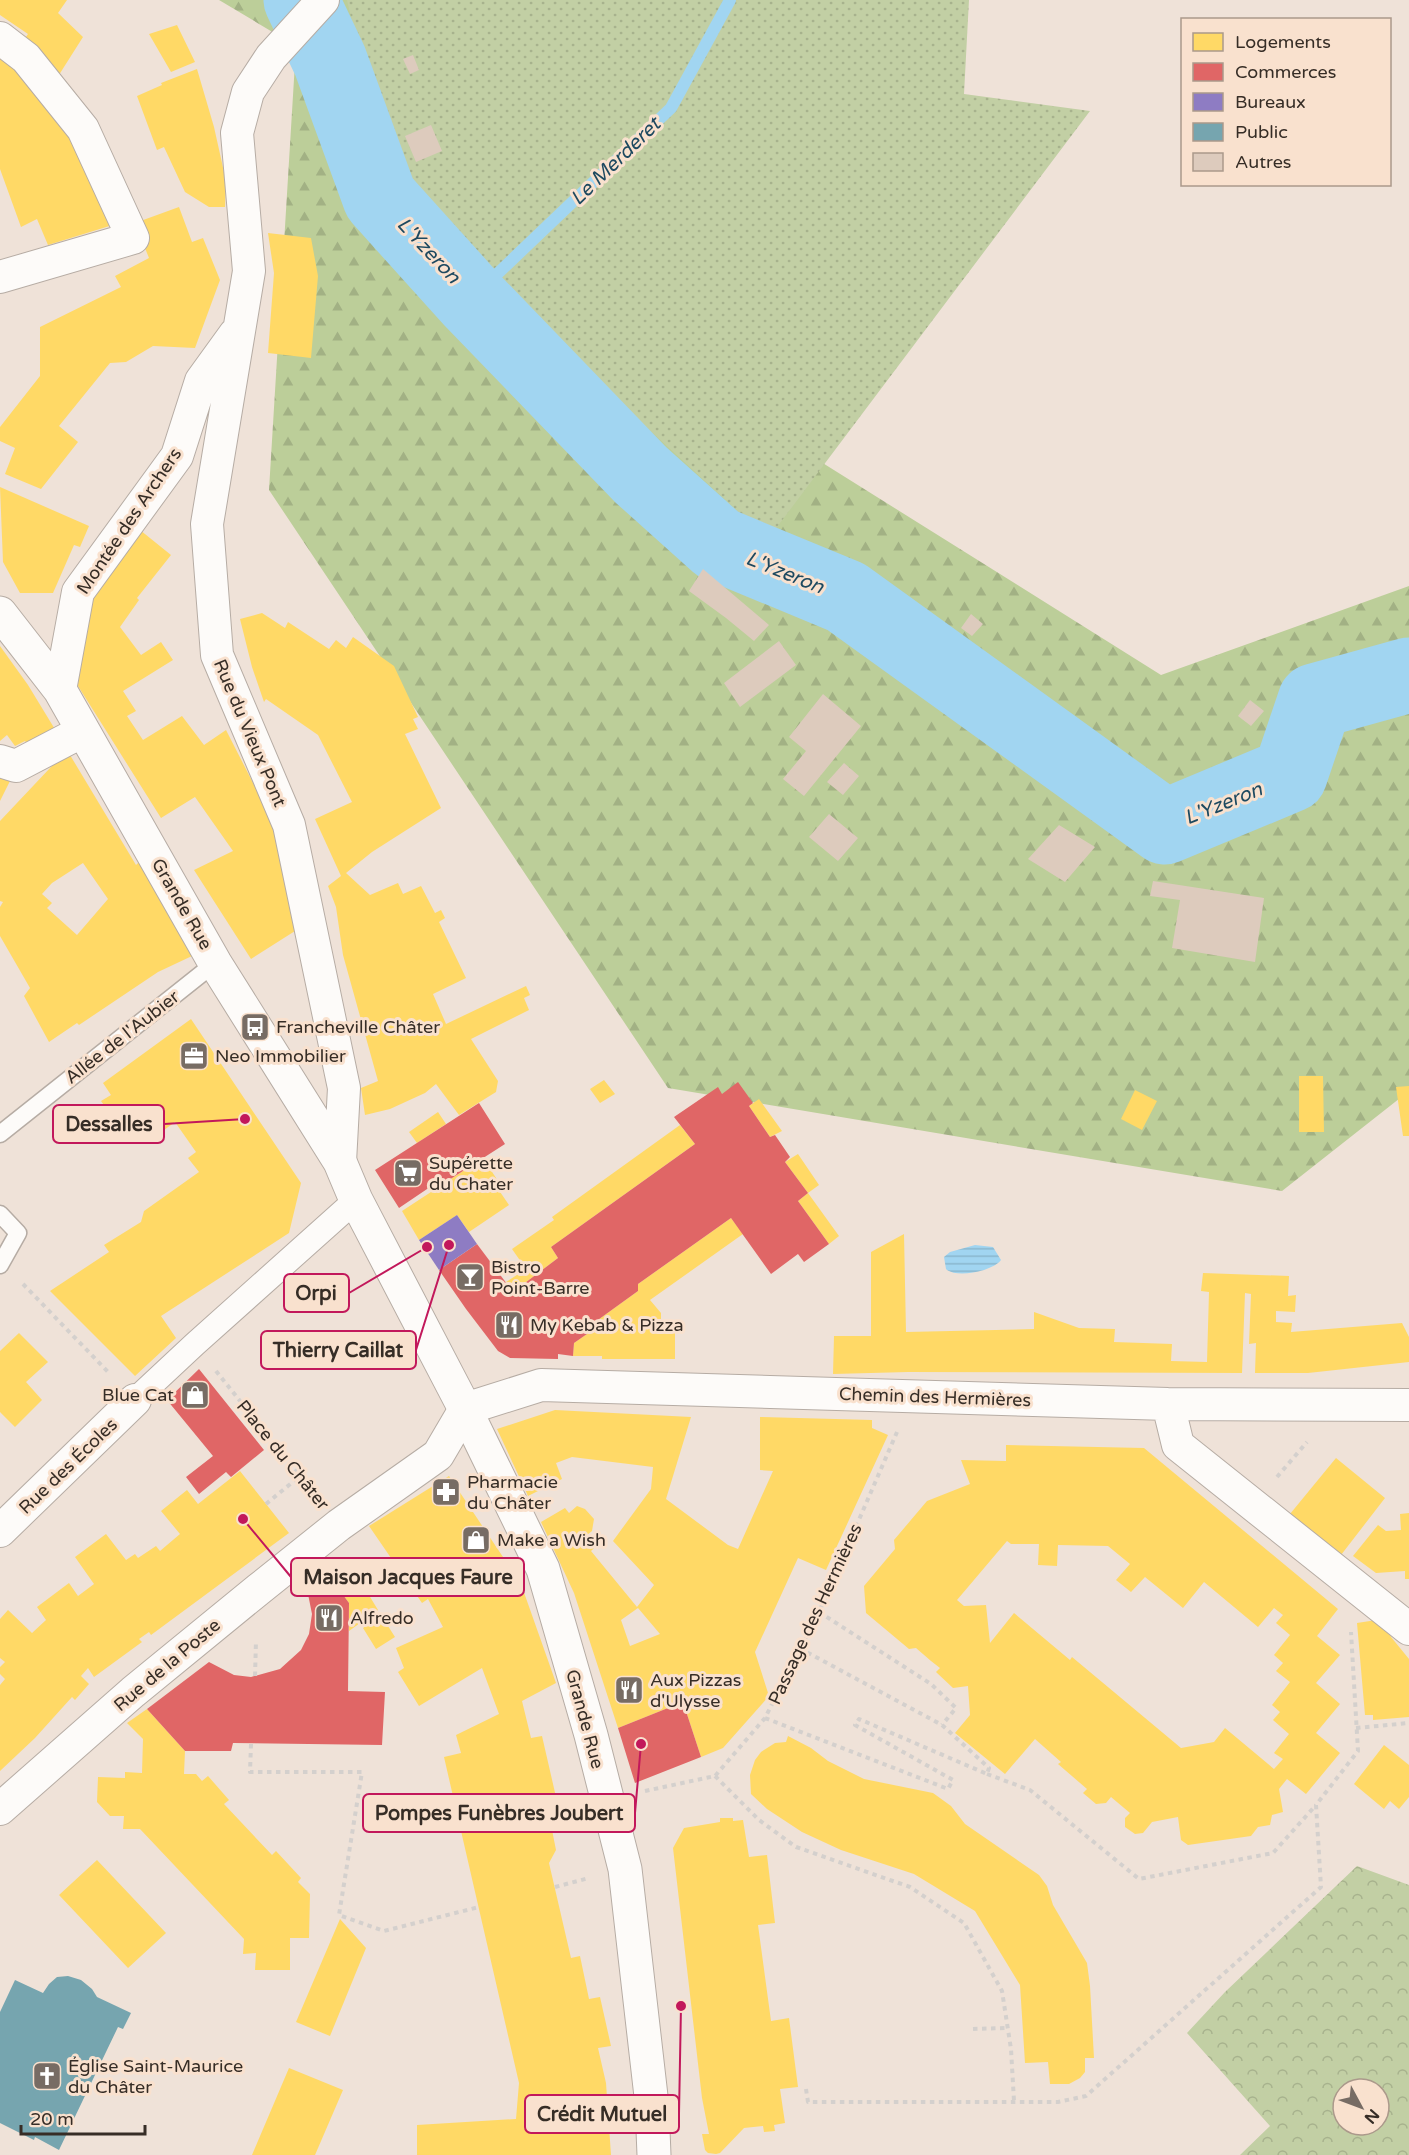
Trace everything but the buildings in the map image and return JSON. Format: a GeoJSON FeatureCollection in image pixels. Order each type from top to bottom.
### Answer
{"type":"FeatureCollection","features":[{"type":"Feature","properties":{"kind":"street","name":"Rue du Vieux Pont"},"geometry":{"type":"LineString","coordinates":[[323,0],[271,57],[248,92],[237,133],[249,271],[207,524],[217,655],[289,825],[344,1088],[340,1162]]}},
{"type":"Feature","properties":{"kind":"street"},"geometry":{"type":"LineString","coordinates":[[0,38],[26,58],[83,129],[133,238],[0,277]]}},
{"type":"Feature","properties":{"kind":"street","name":"Montée des Archers"},"geometry":{"type":"LineString","coordinates":[[60,690],[78,592],[177,456],[201,381],[238,330]]}},
{"type":"Feature","properties":{"kind":"street","name":"Grande Rue"},"geometry":{"type":"LineString","coordinates":[[0,613],[60,690],[215,963],[340,1162],[357,1200]]}},
{"type":"Feature","properties":{"kind":"street"},"geometry":{"type":"LineString","coordinates":[[0,761],[16,766],[83,731]]}},
{"type":"Feature","properties":{"kind":"street"},"geometry":{"type":"LineString","coordinates":[[135,1400],[357,1200],[465,1409]]}},
{"type":"Feature","properties":{"kind":"street","name":"Chemin des Hermières"},"geometry":{"type":"LineString","coordinates":[[465,1409],[541,1385],[1168,1404],[1409,1405]]}},
{"type":"Feature","properties":{"kind":"street","name":"Rue des Écoles"},"geometry":{"type":"LineString","coordinates":[[0,1531],[135,1400]]}},
{"type":"Feature","properties":{"kind":"street"},"geometry":{"type":"LineString","coordinates":[[1168,1404],[1178,1445],[1409,1629]]}},
{"type":"Feature","properties":{"kind":"street","name":"Grande Rue"},"geometry":{"type":"LineString","coordinates":[[465,1409],[543,1569],[591,1735],[625,1869],[652,2105],[654,2155]]}},
{"type":"Feature","properties":{"kind":"street","name":"Place du Châter"},"geometry":{"type":"LineString","coordinates":[[339,1525],[438,1455],[465,1409]]}},
{"type":"Feature","properties":{"kind":"street","name":"Rue de la Poste"},"geometry":{"type":"LineString","coordinates":[[0,1809],[133,1692],[339,1525]]}},
{"type":"Feature","properties":{"kind":"lane","name":"Allée de l'Aubier"},"geometry":{"type":"LineString","coordinates":[[0,1134],[215,963]]}},
{"type":"Feature","properties":{"kind":"lane"},"geometry":{"type":"LineString","coordinates":[[0,1214],[18,1233],[1,1264]]}},
{"type":"Feature","properties":{"kind":"path"},"geometry":{"type":"LineString","coordinates":[[1,1264],[135,1400]]}},
{"type":"Feature","properties":{"kind":"path","name":"Place du Châter"},"geometry":{"type":"LineString","coordinates":[[195,1344],[339,1525]]}},
{"type":"Feature","properties":{"kind":"path","name":"Passage des Hermières"},"geometry":{"type":"LineString","coordinates":[[715,1776],[765,1718],[801,1649],[912,1396]]}},
{"type":"Feature","properties":{"kind":"path"},"geometry":{"type":"LineString","coordinates":[[1253,1505],[1313,1435]]}},
{"type":"Feature","properties":{"kind":"path"},"geometry":{"type":"LineString","coordinates":[[266,1504],[300,1476]]}},
{"type":"Feature","properties":{"kind":"path"},"geometry":{"type":"LineString","coordinates":[[765,1718],[948,1789],[953,1780],[855,1725],[859,1719],[1030,1790],[1139,1879],[1273,1852],[1316,1805],[1358,1751],[1348,1594],[1353,1584]]}},
{"type":"Feature","properties":{"kind":"path"},"geometry":{"type":"LineString","coordinates":[[819,1612],[931,1684],[956,1708],[942,1725]]}},
{"type":"Feature","properties":{"kind":"path"},"geometry":{"type":"LineString","coordinates":[[801,1649],[942,1725],[989,1768],[987,1774]]}},
{"type":"Feature","properties":{"kind":"path"},"geometry":{"type":"LineString","coordinates":[[1356,1728],[1409,1723]]}},
{"type":"Feature","properties":{"kind":"path"},"geometry":{"type":"LineString","coordinates":[[252,1744],[250,1773],[362,1772],[339,1915],[384,1931],[479,1907]]}},
{"type":"Feature","properties":{"kind":"path"},"geometry":{"type":"LineString","coordinates":[[635,1794],[715,1776],[759,1820],[796,1847],[910,1887],[964,1923],[1002,1990],[1011,2049],[1014,2101]]}},
{"type":"Feature","properties":{"kind":"path"},"geometry":{"type":"LineString","coordinates":[[806,2089],[808,2102],[1058,2102],[1086,2096],[1321,1887],[1316,1805]]}},
{"type":"Feature","properties":{"kind":"path"},"geometry":{"type":"LineString","coordinates":[[973,2029],[1008,2028]]}},
{"type":"Feature","properties":{"kind":"green space"},"geometry":{"type":"Polygon","coordinates":[[[219,0],[358,0],[392,193],[1161,675],[1409,586],[1409,1091],[1282,1191],[668,1088],[269,490],[296,46],[219,0]]]}},
{"type":"Feature","properties":{"kind":"green space"},"geometry":{"type":"Polygon","coordinates":[[[347,0],[969,0],[964,94],[1090,111],[768,539],[392,193],[347,0]]]}},
{"type":"Feature","properties":{"kind":"green space"},"geometry":{"type":"Polygon","coordinates":[[[1357,1866],[1409,1885],[1409,2155],[1240,2155],[1270,2126],[1187,2033],[1225,1992],[1357,1866]]]}},
{"type":"Feature","properties":{"kind":"water"},"geometry":{"type":"Polygon","coordinates":[[[975,1245],[993,1247],[1001,1260],[997,1264],[974,1272],[958,1273],[946,1269],[944,1257],[950,1252],[975,1245]]]}},
{"type":"Feature","properties":{"kind":"waterway","name":"L'Yzeron"},"geometry":{"type":"LineString","coordinates":[[301,0],[330,61],[380,198],[471,299],[641,475],[718,544],[846,597],[1165,827],[1290,775],[1315,701],[1409,675]]}},
{"type":"Feature","properties":{"kind":"waterway","name":"Le Merderet"},"geometry":{"type":"LineString","coordinates":[[471,299],[671,108],[730,0]]}},
{"type":"Feature","properties":{"kind":"place","name":"Francheville Châter"},"geometry":{"type":"Point","coordinates":[255,1027]}},
{"type":"Feature","properties":{"kind":"place","name":"Neo Immobilier"},"geometry":{"type":"Point","coordinates":[194,1056]}},
{"type":"Feature","properties":{"kind":"place","name":"Dessalles"},"geometry":{"type":"Point","coordinates":[245,1119]}},
{"type":"Feature","properties":{"kind":"place","name":"Supérette du Chater"},"geometry":{"type":"Point","coordinates":[408,1173]}},
{"type":"Feature","properties":{"kind":"place","name":"Thierry Caillat"},"geometry":{"type":"Point","coordinates":[449,1245]}},
{"type":"Feature","properties":{"kind":"place","name":"Orpi"},"geometry":{"type":"Point","coordinates":[427,1247]}},
{"type":"Feature","properties":{"kind":"place","name":"Bistro Point-Barre"},"geometry":{"type":"Point","coordinates":[470,1277]}},
{"type":"Feature","properties":{"kind":"place","name":"My Kebab & Pizza"},"geometry":{"type":"Point","coordinates":[509,1325]}},
{"type":"Feature","properties":{"kind":"place","name":"Blue Cat"},"geometry":{"type":"Point","coordinates":[195,1395]}},
{"type":"Feature","properties":{"kind":"place","name":"Pharmacie du Châter"},"geometry":{"type":"Point","coordinates":[446,1492]}},
{"type":"Feature","properties":{"kind":"place","name":"Maison Jacques Faure"},"geometry":{"type":"Point","coordinates":[243,1519]}},
{"type":"Feature","properties":{"kind":"place","name":"Make a Wish"},"geometry":{"type":"Point","coordinates":[476,1540]}},
{"type":"Feature","properties":{"kind":"place","name":"Alfredo"},"geometry":{"type":"Point","coordinates":[329,1618]}},
{"type":"Feature","properties":{"kind":"place","name":"Aux Pizzas d'Ulysse"},"geometry":{"type":"Point","coordinates":[629,1690]}},
{"type":"Feature","properties":{"kind":"place","name":"Pompes Funèbres Joubert"},"geometry":{"type":"Point","coordinates":[641,1744]}},
{"type":"Feature","properties":{"kind":"place","name":"Crédit Mutuel"},"geometry":{"type":"Point","coordinates":[681,2006]}},
{"type":"Feature","properties":{"kind":"place","name":"Église Saint-Maurice du Châter"},"geometry":{"type":"Point","coordinates":[47,2076]}}]}
